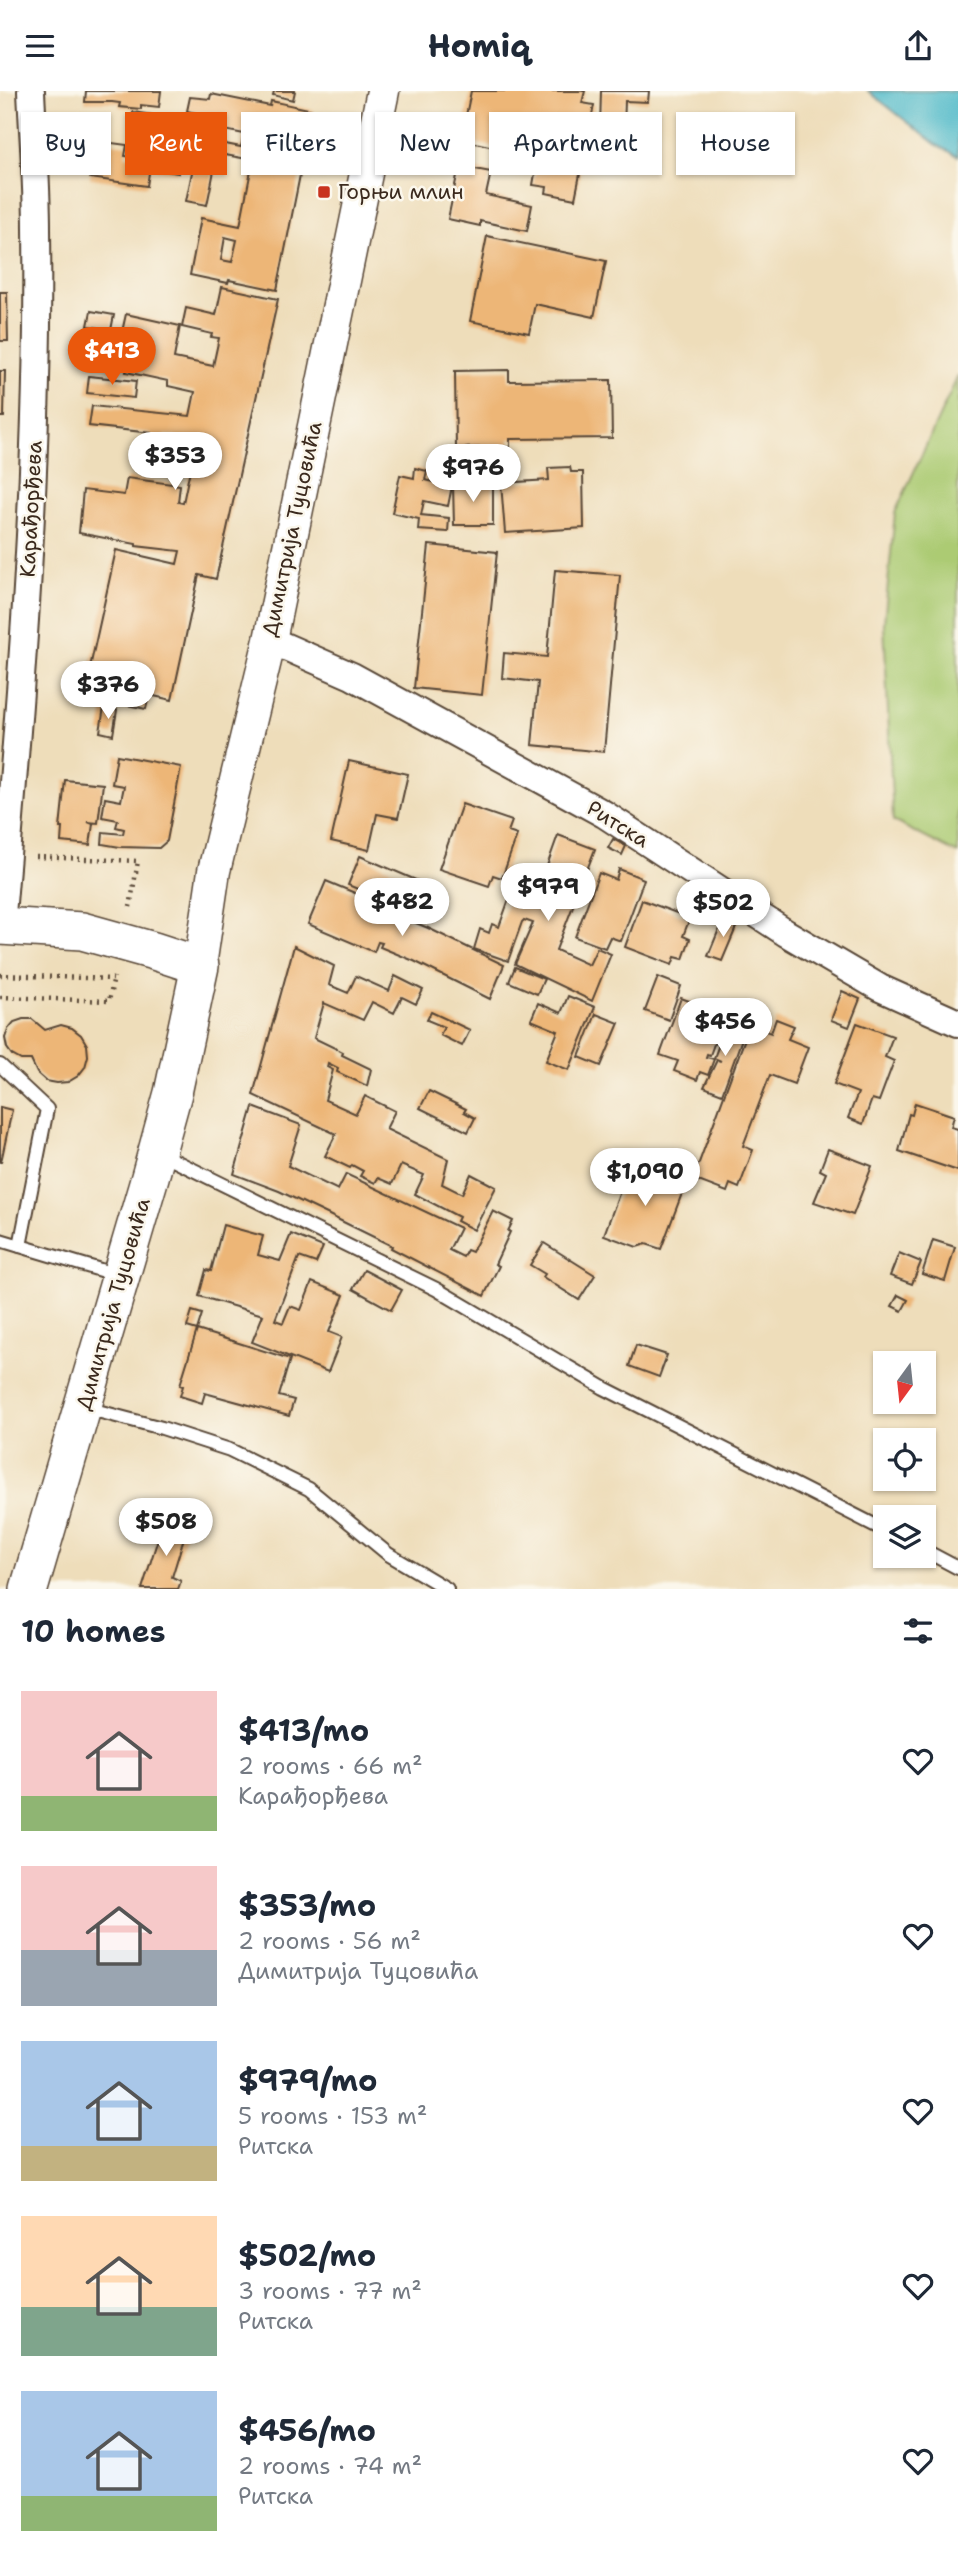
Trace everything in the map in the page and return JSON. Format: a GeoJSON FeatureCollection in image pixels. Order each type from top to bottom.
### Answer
{"type":"FeatureCollection","features":[{"type":"Feature","properties":{"kind":"main road"},"geometry":{"type":"LineString","coordinates":[[0,930],[82,930],[200,966]]}},
{"type":"Feature","properties":{"kind":"main road","name":"Димитрија Туцовића"},"geometry":{"type":"LineString","coordinates":[[29,1589],[157,1152],[191,1018],[200,966]]}},
{"type":"Feature","properties":{"kind":"street","name":"Карађорђева"},"geometry":{"type":"LineString","coordinates":[[0,930],[24,667],[34,440],[37,228],[31,91]]}},
{"type":"Feature","properties":{"kind":"street","name":"Димитрија Туцовића"},"geometry":{"type":"LineString","coordinates":[[200,966],[214,871],[270,640],[383,91]]}},
{"type":"Feature","properties":{"kind":"street","name":"Ритска"},"geometry":{"type":"LineString","coordinates":[[270,640],[352,676],[604,814],[821,954],[880,988],[958,1023]]}},
{"type":"Feature","properties":{"kind":"lane"},"geometry":{"type":"LineString","coordinates":[[0,1065],[47,1109],[20,1246]]}},
{"type":"Feature","properties":{"kind":"lane"},"geometry":{"type":"LineString","coordinates":[[157,1152],[436,1289],[604,1388],[873,1524]]}},
{"type":"Feature","properties":{"kind":"lane"},"geometry":{"type":"LineString","coordinates":[[0,1240],[122,1276]]}},
{"type":"Feature","properties":{"kind":"lane"},"geometry":{"type":"LineString","coordinates":[[83,1408],[162,1427],[230,1450],[309,1489],[388,1554],[447,1589]]}},
{"type":"Feature","properties":{"kind":"lane"},"geometry":{"type":"LineString","coordinates":[[936,1557],[958,1568]]}},
{"type":"Feature","properties":{"kind":"path"},"geometry":{"type":"LineString","coordinates":[[8,856],[138,862]]}},
{"type":"Feature","properties":{"kind":"path"},"geometry":{"type":"LineString","coordinates":[[0,975],[114,979],[109,1001],[0,997]]}},
{"type":"Feature","properties":{"kind":"green space"},"geometry":{"type":"Polygon","coordinates":[[[958,376],[958,854],[893,821],[884,623],[895,513],[958,376]]]}},
{"type":"Feature","properties":{"kind":"water"},"geometry":{"type":"Polygon","coordinates":[[[868,91],[958,91],[958,156],[935,144],[868,91]]]}},
{"type":"Feature","properties":{"kind":"building"},"geometry":{"type":"Polygon","coordinates":[[[86,91],[161,91],[159,107],[141,105],[141,109],[119,107],[120,103],[112,102],[85,102],[86,91]]]}},
{"type":"Feature","properties":{"kind":"building"},"geometry":{"type":"Polygon","coordinates":[[[274,91],[295,91],[293,100],[273,95],[274,91]]]}},
{"type":"Feature","properties":{"kind":"building"},"geometry":{"type":"Polygon","coordinates":[[[471,91],[585,91],[582,103],[594,105],[593,112],[489,112],[489,146],[475,143],[475,112],[467,112],[471,91]]]}},
{"type":"Feature","properties":{"kind":"building"},"geometry":{"type":"Polygon","coordinates":[[[601,91],[649,91],[648,102],[625,101],[625,112],[600,112],[601,91]]]}},
{"type":"Feature","properties":{"kind":"building"},"geometry":{"type":"Polygon","coordinates":[[[211,94],[270,106],[271,101],[313,110],[241,112],[241,133],[227,131],[227,112],[187,111],[190,97],[210,99],[211,94]]]}},
{"type":"Feature","properties":{"kind":"building"},"geometry":{"type":"Polygon","coordinates":[[[111,143],[125,145],[125,175],[149,175],[147,186],[90,178],[90,175],[111,175],[111,143]]]}},
{"type":"Feature","properties":{"kind":"building"},"geometry":{"type":"Polygon","coordinates":[[[227,144],[241,147],[241,158],[227,155],[227,144]]]}},
{"type":"Feature","properties":{"kind":"building"},"geometry":{"type":"Polygon","coordinates":[[[475,169],[489,172],[486,195],[532,205],[527,231],[480,221],[480,226],[448,219],[457,175],[475,175],[475,169]]]}},
{"type":"Feature","properties":{"kind":"building"},"geometry":{"type":"Polygon","coordinates":[[[191,175],[213,175],[207,205],[186,201],[191,175]]]}},
{"type":"Feature","properties":{"kind":"building"},"geometry":{"type":"Polygon","coordinates":[[[250,175],[300,175],[277,290],[190,275],[201,218],[240,226],[250,175]],[[225,237],[221,260],[232,262],[237,240],[225,237]]]}},
{"type":"Feature","properties":{"kind":"building"},"geometry":{"type":"Polygon","coordinates":[[[535,175],[580,175],[575,199],[546,193],[547,187],[533,185],[535,175]]]}},
{"type":"Feature","properties":{"kind":"building"},"geometry":{"type":"Polygon","coordinates":[[[487,236],[606,261],[594,317],[535,304],[529,333],[470,321],[487,236]]]}},
{"type":"Feature","properties":{"kind":"building"},"geometry":{"type":"Polygon","coordinates":[[[222,287],[278,299],[216,579],[199,575],[172,700],[149,695],[146,709],[108,701],[111,687],[87,681],[116,550],[177,564],[180,551],[136,546],[79,533],[83,490],[124,495],[127,478],[180,485],[178,502],[183,503],[192,460],[173,456],[177,436],[165,435],[163,450],[149,448],[151,433],[89,426],[92,406],[190,416],[195,392],[168,386],[168,381],[126,372],[132,344],[120,341],[126,314],[180,326],[174,358],[213,366],[219,338],[182,327],[186,308],[216,315],[222,287]]]}},
{"type":"Feature","properties":{"kind":"building"},"geometry":{"type":"Polygon","coordinates":[[[0,292],[7,292],[8,341],[0,341],[0,292]]]}},
{"type":"Feature","properties":{"kind":"building"},"geometry":{"type":"Polygon","coordinates":[[[91,311],[114,315],[111,330],[88,326],[91,311]]]}},
{"type":"Feature","properties":{"kind":"building"},"geometry":{"type":"Polygon","coordinates":[[[509,370],[509,381],[611,380],[612,438],[510,439],[510,447],[456,448],[455,371],[509,370]]]}},
{"type":"Feature","properties":{"kind":"building"},"geometry":{"type":"Polygon","coordinates":[[[0,371],[5,371],[4,417],[0,417],[0,371]]]}},
{"type":"Feature","properties":{"kind":"building"},"geometry":{"type":"Polygon","coordinates":[[[89,376],[136,381],[134,398],[87,393],[89,376]]]}},
{"type":"Feature","properties":{"kind":"building"},"geometry":{"type":"Polygon","coordinates":[[[570,467],[571,472],[583,472],[584,528],[505,533],[501,483],[549,480],[548,468],[570,467]]]}},
{"type":"Feature","properties":{"kind":"building"},"geometry":{"type":"Polygon","coordinates":[[[415,468],[427,471],[425,480],[452,486],[448,506],[424,501],[421,515],[449,518],[448,532],[418,530],[419,519],[392,513],[400,475],[414,478],[415,468]]]}},
{"type":"Feature","properties":{"kind":"building"},"geometry":{"type":"Polygon","coordinates":[[[453,484],[493,484],[493,525],[454,525],[453,484]]]}},
{"type":"Feature","properties":{"kind":"building"},"geometry":{"type":"Polygon","coordinates":[[[429,545],[497,552],[482,695],[414,688],[429,545]]]}},
{"type":"Feature","properties":{"kind":"building"},"geometry":{"type":"Polygon","coordinates":[[[555,570],[620,575],[604,752],[532,745],[538,682],[502,678],[504,653],[547,657],[555,570]]]}},
{"type":"Feature","properties":{"kind":"building"},"geometry":{"type":"Polygon","coordinates":[[[104,707],[117,710],[113,735],[100,732],[104,707]]]}},
{"type":"Feature","properties":{"kind":"building"},"geometry":{"type":"Polygon","coordinates":[[[117,755],[181,767],[167,841],[159,848],[102,844],[103,832],[123,834],[124,829],[116,827],[118,820],[102,817],[105,798],[121,801],[124,786],[112,784],[117,755]]]}},
{"type":"Feature","properties":{"kind":"building"},"geometry":{"type":"Polygon","coordinates":[[[349,761],[408,774],[398,818],[377,814],[369,850],[331,841],[349,761]]]}},
{"type":"Feature","properties":{"kind":"building"},"geometry":{"type":"Polygon","coordinates":[[[65,780],[103,784],[98,823],[88,822],[93,824],[90,845],[61,842],[65,780]]]}},
{"type":"Feature","properties":{"kind":"building"},"geometry":{"type":"Polygon","coordinates":[[[462,804],[512,821],[508,832],[517,835],[502,878],[493,875],[489,886],[439,869],[462,804]]]}},
{"type":"Feature","properties":{"kind":"building"},"geometry":{"type":"Polygon","coordinates":[[[558,835],[595,849],[556,950],[589,965],[597,948],[611,954],[592,1001],[515,964],[533,923],[524,920],[522,922],[508,961],[474,949],[480,929],[489,933],[492,924],[499,927],[517,877],[537,883],[540,876],[543,877],[558,835]]]}},
{"type":"Feature","properties":{"kind":"building"},"geometry":{"type":"Polygon","coordinates":[[[613,839],[626,846],[622,855],[608,848],[613,839]]]}},
{"type":"Feature","properties":{"kind":"building"},"geometry":{"type":"Polygon","coordinates":[[[360,856],[423,883],[411,911],[348,885],[360,856]]]}},
{"type":"Feature","properties":{"kind":"building"},"geometry":{"type":"Polygon","coordinates":[[[619,869],[644,879],[621,941],[610,937],[605,948],[575,937],[599,873],[616,880],[619,869]]]}},
{"type":"Feature","properties":{"kind":"building"},"geometry":{"type":"Polygon","coordinates":[[[326,881],[396,910],[394,914],[504,965],[490,999],[380,947],[382,943],[378,942],[374,952],[308,924],[326,881]]]}},
{"type":"Feature","properties":{"kind":"building"},"geometry":{"type":"Polygon","coordinates":[[[642,900],[690,918],[683,936],[690,939],[683,959],[675,957],[672,965],[625,947],[642,900]]]}},
{"type":"Feature","properties":{"kind":"building"},"geometry":{"type":"Polygon","coordinates":[[[724,917],[738,923],[722,961],[708,956],[724,917]]]}},
{"type":"Feature","properties":{"kind":"building"},"geometry":{"type":"Polygon","coordinates":[[[294,946],[334,966],[329,985],[348,993],[356,976],[389,991],[395,976],[423,990],[416,1004],[402,997],[394,1013],[372,1002],[363,1020],[324,1003],[314,1038],[371,1069],[367,1086],[337,1072],[338,1068],[328,1063],[327,1067],[333,1070],[325,1100],[356,1114],[365,1096],[395,1111],[386,1129],[448,1159],[442,1184],[462,1194],[471,1174],[496,1187],[474,1230],[457,1221],[459,1217],[415,1194],[424,1175],[401,1165],[392,1184],[378,1178],[375,1183],[360,1176],[363,1171],[325,1156],[336,1134],[253,1095],[294,946]]]}},
{"type":"Feature","properties":{"kind":"building"},"geometry":{"type":"Polygon","coordinates":[[[515,967],[544,979],[537,994],[509,982],[515,967]]]}},
{"type":"Feature","properties":{"kind":"building"},"geometry":{"type":"Polygon","coordinates":[[[658,977],[681,986],[669,1020],[645,1011],[658,977]]]}},
{"type":"Feature","properties":{"kind":"building"},"geometry":{"type":"Polygon","coordinates":[[[842,991],[860,999],[849,1027],[831,1020],[842,991]]]}},
{"type":"Feature","properties":{"kind":"building"},"geometry":{"type":"Polygon","coordinates":[[[568,996],[595,1007],[569,1070],[546,1061],[558,1031],[531,1020],[538,1003],[561,1013],[568,996]]]}},
{"type":"Feature","properties":{"kind":"building"},"geometry":{"type":"Polygon","coordinates":[[[681,998],[725,1014],[710,1055],[707,1054],[706,1057],[714,1059],[708,1075],[700,1072],[697,1080],[674,1071],[678,1061],[660,1055],[681,998]]]}},
{"type":"Feature","properties":{"kind":"building"},"geometry":{"type":"Polygon","coordinates":[[[431,1012],[470,1030],[462,1046],[440,1035],[444,1027],[427,1020],[431,1012]]]}},
{"type":"Feature","properties":{"kind":"building"},"geometry":{"type":"Polygon","coordinates":[[[596,1014],[619,1023],[601,1066],[579,1057],[596,1014]]]}},
{"type":"Feature","properties":{"kind":"building"},"geometry":{"type":"Polygon","coordinates":[[[32,1019],[45,1030],[61,1025],[72,1028],[81,1035],[87,1045],[88,1056],[85,1067],[78,1076],[68,1082],[46,1081],[37,1073],[31,1060],[21,1060],[12,1055],[5,1038],[14,1022],[32,1019]]]}},
{"type":"Feature","properties":{"kind":"building"},"geometry":{"type":"Polygon","coordinates":[[[776,1019],[794,1026],[788,1039],[808,1047],[794,1084],[770,1075],[743,1146],[753,1150],[739,1188],[730,1184],[727,1192],[693,1179],[750,1025],[771,1033],[776,1019]]]}},
{"type":"Feature","properties":{"kind":"building"},"geometry":{"type":"Polygon","coordinates":[[[727,1023],[745,1030],[722,1094],[704,1087],[717,1060],[721,1061],[714,1058],[727,1023]]]}},
{"type":"Feature","properties":{"kind":"building"},"geometry":{"type":"Polygon","coordinates":[[[857,1023],[893,1036],[885,1057],[894,1061],[879,1101],[872,1099],[863,1124],[848,1118],[858,1093],[834,1084],[857,1023]]]}},
{"type":"Feature","properties":{"kind":"building"},"geometry":{"type":"Polygon","coordinates":[[[429,1091],[466,1109],[464,1112],[475,1118],[468,1132],[420,1108],[429,1091]]]}},
{"type":"Feature","properties":{"kind":"building"},"geometry":{"type":"Polygon","coordinates":[[[915,1103],[954,1116],[951,1127],[958,1129],[958,1171],[899,1151],[909,1114],[912,1115],[915,1103]]]}},
{"type":"Feature","properties":{"kind":"building"},"geometry":{"type":"Polygon","coordinates":[[[0,1107],[12,1110],[1,1162],[0,1162],[0,1107]]]}},
{"type":"Feature","properties":{"kind":"building"},"geometry":{"type":"Polygon","coordinates":[[[253,1107],[301,1125],[288,1166],[338,1190],[346,1174],[460,1228],[449,1250],[463,1257],[467,1250],[472,1252],[493,1211],[513,1221],[495,1264],[499,1266],[484,1296],[327,1214],[279,1191],[234,1174],[253,1107]]]}},
{"type":"Feature","properties":{"kind":"building"},"geometry":{"type":"Polygon","coordinates":[[[828,1149],[872,1166],[853,1215],[814,1202],[826,1173],[820,1170],[828,1149]]]}},
{"type":"Feature","properties":{"kind":"building"},"geometry":{"type":"Polygon","coordinates":[[[629,1167],[651,1174],[664,1172],[687,1180],[661,1249],[646,1244],[637,1247],[604,1235],[629,1167]]]}},
{"type":"Feature","properties":{"kind":"building"},"geometry":{"type":"Polygon","coordinates":[[[223,1225],[263,1236],[258,1255],[280,1261],[291,1234],[323,1247],[316,1263],[299,1257],[275,1320],[283,1323],[290,1306],[301,1310],[312,1282],[344,1295],[329,1332],[342,1337],[328,1372],[252,1342],[263,1315],[199,1296],[206,1270],[211,1271],[223,1225]]]}},
{"type":"Feature","properties":{"kind":"building"},"geometry":{"type":"Polygon","coordinates":[[[933,1240],[955,1247],[945,1281],[922,1274],[933,1240]]]}},
{"type":"Feature","properties":{"kind":"building"},"geometry":{"type":"Polygon","coordinates":[[[544,1243],[595,1275],[579,1300],[543,1277],[545,1274],[530,1265],[544,1243]]]}},
{"type":"Feature","properties":{"kind":"building"},"geometry":{"type":"Polygon","coordinates":[[[899,1253],[921,1262],[912,1284],[890,1276],[899,1253]]]}},
{"type":"Feature","properties":{"kind":"building"},"geometry":{"type":"Polygon","coordinates":[[[364,1270],[402,1290],[391,1310],[353,1289],[364,1270]]]}},
{"type":"Feature","properties":{"kind":"building"},"geometry":{"type":"Polygon","coordinates":[[[898,1295],[908,1300],[902,1311],[892,1306],[898,1295]]]}},
{"type":"Feature","properties":{"kind":"building"},"geometry":{"type":"Polygon","coordinates":[[[192,1311],[202,1314],[197,1330],[187,1327],[192,1311]]]}},
{"type":"Feature","properties":{"kind":"building"},"geometry":{"type":"Polygon","coordinates":[[[197,1330],[290,1359],[279,1396],[294,1400],[289,1416],[205,1393],[202,1403],[180,1396],[183,1386],[180,1385],[197,1330]]]}},
{"type":"Feature","properties":{"kind":"building"},"geometry":{"type":"Polygon","coordinates":[[[636,1345],[667,1355],[659,1377],[629,1366],[636,1345]]]}},
{"type":"Feature","properties":{"kind":"building"},"geometry":{"type":"Polygon","coordinates":[[[164,1520],[187,1528],[172,1577],[181,1581],[178,1589],[142,1589],[164,1520]]]}},
{"type":"Feature","properties":{"kind":"place","name":"Горњи млин"},"geometry":{"type":"Point","coordinates":[324,192]}}]}
